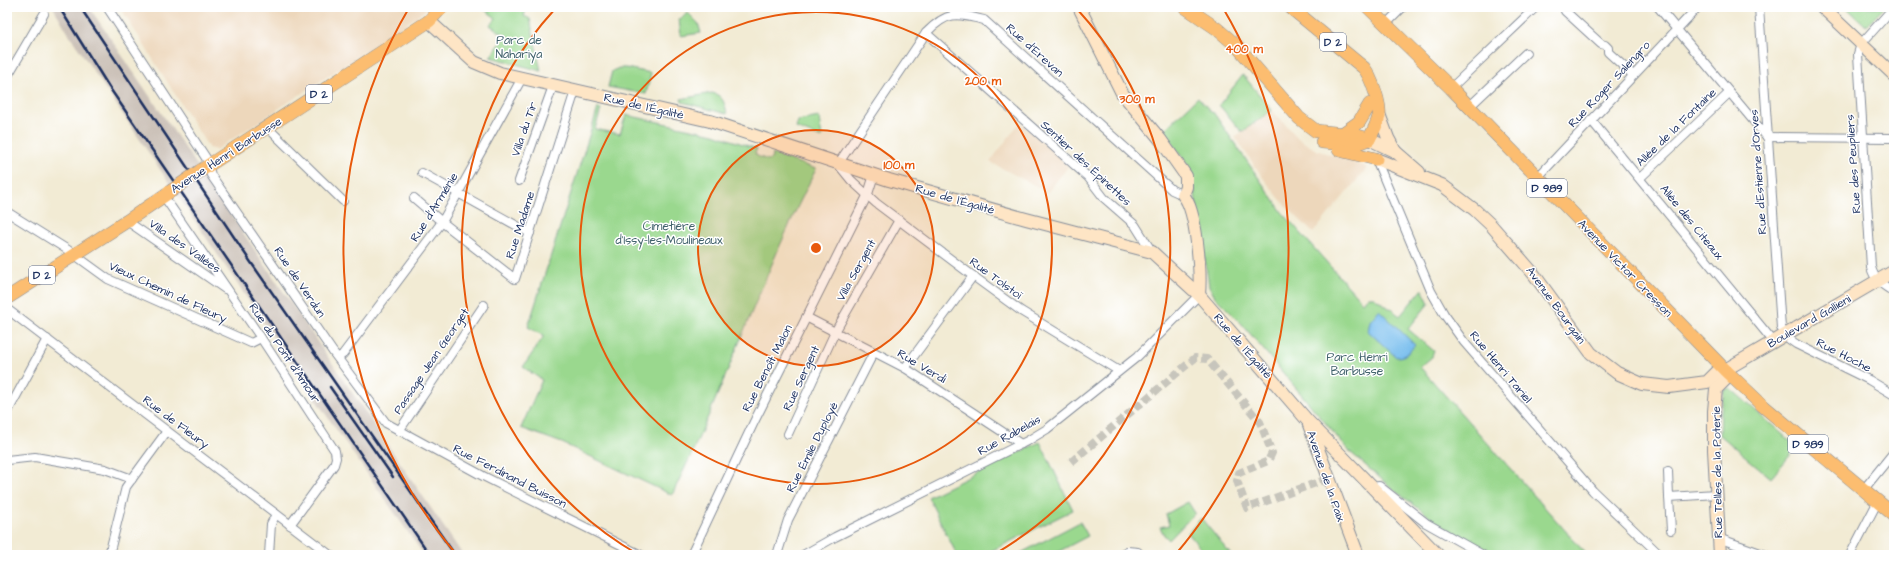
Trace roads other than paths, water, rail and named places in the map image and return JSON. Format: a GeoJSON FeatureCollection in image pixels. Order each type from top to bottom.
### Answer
{"type":"FeatureCollection","features":[{"type":"Feature","properties":{"kind":"main road","name":"Avenue Henri Barbusse"},"geometry":{"type":"LineString","coordinates":[[7,298],[127,221],[204,168],[268,128],[429,21],[442,7]]}},
{"type":"Feature","properties":{"kind":"main road"},"geometry":{"type":"LineString","coordinates":[[1079,7],[1122,93],[1164,144],[1186,176],[1186,187],[1183,195],[1188,200],[1192,212],[1200,272],[1199,295]]}},
{"type":"Feature","properties":{"kind":"main road"},"geometry":{"type":"LineString","coordinates":[[1185,7],[1216,28],[1237,46],[1299,118],[1334,149],[1376,159],[1393,159],[1406,162]]}},
{"type":"Feature","properties":{"kind":"main road","name":"D 2"},"geometry":{"type":"LineString","coordinates":[[1290,7],[1364,68],[1371,81],[1379,114]]}},
{"type":"Feature","properties":{"kind":"main road","name":"Avenue Victor Cresson"},"geometry":{"type":"LineString","coordinates":[[1368,7],[1451,88],[1725,370],[1762,405],[1894,515]]}},
{"type":"Feature","properties":{"kind":"main road"},"geometry":{"type":"LineString","coordinates":[[1822,7],[1860,49],[1894,75]]}},
{"type":"Feature","properties":{"kind":"main road","name":"Rue de l'Égalité"},"geometry":{"type":"LineString","coordinates":[[429,21],[474,62],[500,73],[710,121],[874,175],[1026,219],[1152,252],[1199,295],[1307,420],[1409,527],[1438,555]]}},
{"type":"Feature","properties":{"kind":"main road"},"geometry":{"type":"LineString","coordinates":[[1371,81],[1370,104],[1372,107],[1369,139],[1376,159]]}},
{"type":"Feature","properties":{"kind":"main road"},"geometry":{"type":"LineString","coordinates":[[1342,134],[1359,122],[1370,104]]}},
{"type":"Feature","properties":{"kind":"main road"},"geometry":{"type":"LineString","coordinates":[[1319,137],[1353,145],[1369,139],[1379,114]]}},
{"type":"Feature","properties":{"kind":"main road"},"geometry":{"type":"LineString","coordinates":[[1379,114],[1388,138],[1396,152]]}},
{"type":"Feature","properties":{"kind":"main road"},"geometry":{"type":"LineString","coordinates":[[1319,137],[1342,134],[1369,139],[1396,152]]}},
{"type":"Feature","properties":{"kind":"main road","name":"Avenue Bourgain"},"geometry":{"type":"LineString","coordinates":[[1396,152],[1425,177]]}},
{"type":"Feature","properties":{"kind":"main road","name":"Avenue Bourgain"},"geometry":{"type":"LineString","coordinates":[[1376,159],[1425,177],[1442,185],[1490,225],[1533,273],[1585,345],[1608,368],[1631,380],[1655,386],[1675,387],[1712,385]]}},
{"type":"Feature","properties":{"kind":"main road","name":"Boulevard Gallieni"},"geometry":{"type":"LineString","coordinates":[[1725,370],[1894,271]]}},
{"type":"Feature","properties":{"kind":"main road"},"geometry":{"type":"LineString","coordinates":[[1712,385],[1724,380],[1725,370]]}},
{"type":"Feature","properties":{"kind":"main road","name":"Rue Telles de la Poterie"},"geometry":{"type":"LineString","coordinates":[[1712,385],[1720,555]]}},
{"type":"Feature","properties":{"kind":"main road","name":"Avenue de la Paix"},"geometry":{"type":"LineString","coordinates":[[1307,420],[1353,555]]}},
{"type":"Feature","properties":{"kind":"main road","name":"Avenue de la Paix"},"geometry":{"type":"LineString","coordinates":[[1307,420],[1358,555]]}},
{"type":"Feature","properties":{"kind":"street","name":"Rue de Verdun"},"geometry":{"type":"LineString","coordinates":[[107,7],[204,155],[204,168],[212,175],[375,410]]}},
{"type":"Feature","properties":{"kind":"street"},"geometry":{"type":"LineString","coordinates":[[1386,24],[1403,7]]}},
{"type":"Feature","properties":{"kind":"street"},"geometry":{"type":"LineString","coordinates":[[1451,88],[1536,7]]}},
{"type":"Feature","properties":{"kind":"street"},"geometry":{"type":"LineString","coordinates":[[1565,7],[1566,11],[1601,44],[1606,45],[1608,52],[1633,75]]}},
{"type":"Feature","properties":{"kind":"street"},"geometry":{"type":"LineString","coordinates":[[1658,7],[1767,137],[1894,138]]}},
{"type":"Feature","properties":{"kind":"street","name":"Rue Roger Salengro"},"geometry":{"type":"LineString","coordinates":[[1537,178],[1698,7]]}},
{"type":"Feature","properties":{"kind":"street","name":"Rue d'Estienne d'Orves"},"geometry":{"type":"LineString","coordinates":[[1760,7],[1767,137],[1781,328],[1785,335]]}},
{"type":"Feature","properties":{"kind":"street"},"geometry":{"type":"LineString","coordinates":[[1860,49],[1894,7]]}},
{"type":"Feature","properties":{"kind":"street","name":"Rue d'Erevan"},"geometry":{"type":"LineString","coordinates":[[838,164],[926,33],[938,21],[958,11],[984,20],[1172,190],[1183,195]]}},
{"type":"Feature","properties":{"kind":"street"},"geometry":{"type":"LineString","coordinates":[[7,77],[44,14]]}},
{"type":"Feature","properties":{"kind":"street","name":"Sentier des Épinettes"},"geometry":{"type":"LineString","coordinates":[[926,33],[1088,177],[1104,198],[1135,225],[1152,252]]}},
{"type":"Feature","properties":{"kind":"street","name":"Rue des Peupliers"},"geometry":{"type":"LineString","coordinates":[[1860,49],[1863,138],[1871,267],[1873,275],[1878,281]]}},
{"type":"Feature","properties":{"kind":"street"},"geometry":{"type":"LineString","coordinates":[[1469,107],[1526,53]]}},
{"type":"Feature","properties":{"kind":"street","name":"Rue d'Arménie"},"geometry":{"type":"LineString","coordinates":[[338,358],[343,354],[406,272],[442,222],[522,78]]}},
{"type":"Feature","properties":{"kind":"street","name":"Villa du Tir"},"geometry":{"type":"LineString","coordinates":[[519,181],[553,86]]}},
{"type":"Feature","properties":{"kind":"street","name":"Rue Madame"},"geometry":{"type":"LineString","coordinates":[[442,222],[515,279],[575,91]]}},
{"type":"Feature","properties":{"kind":"street","name":"Allée de la Fontaine"},"geometry":{"type":"LineString","coordinates":[[1640,178],[1729,93]]}},
{"type":"Feature","properties":{"kind":"street","name":"Allée des Citeaux"},"geometry":{"type":"LineString","coordinates":[[1591,120],[1773,341]]}},
{"type":"Feature","properties":{"kind":"street"},"geometry":{"type":"LineString","coordinates":[[268,128],[343,201]]}},
{"type":"Feature","properties":{"kind":"street","name":"Rue Henri Tariel"},"geometry":{"type":"LineString","coordinates":[[1376,159],[1431,291],[1444,314],[1464,342],[1589,486],[1660,555]]}},
{"type":"Feature","properties":{"kind":"street","name":"Rue Tolstoï"},"geometry":{"type":"LineString","coordinates":[[838,164],[851,180],[868,194],[876,203],[972,276],[1021,311],[1119,371]]}},
{"type":"Feature","properties":{"kind":"street"},"geometry":{"type":"LineString","coordinates":[[422,173],[530,233]]}},
{"type":"Feature","properties":{"kind":"street","name":"Rue Benoît Malon"},"geometry":{"type":"LineString","coordinates":[[691,555],[751,429],[868,194],[874,175]]}},
{"type":"Feature","properties":{"kind":"street","name":"Rue du Pont d'Amour"},"geometry":{"type":"LineString","coordinates":[[168,193],[167,201],[261,338],[335,451],[336,458],[334,464],[290,525]]}},
{"type":"Feature","properties":{"kind":"street"},"geometry":{"type":"LineString","coordinates":[[414,198],[442,222]]}},
{"type":"Feature","properties":{"kind":"street","name":"Vieux Chemin de Fleury"},"geometry":{"type":"LineString","coordinates":[[7,212],[108,279],[251,343],[261,338]]}},
{"type":"Feature","properties":{"kind":"street","name":"Villa Sergent"},"geometry":{"type":"LineString","coordinates":[[835,332],[898,220]]}},
{"type":"Feature","properties":{"kind":"street","name":"Villa des Vallées"},"geometry":{"type":"LineString","coordinates":[[127,221],[229,291]]}},
{"type":"Feature","properties":{"kind":"street"},"geometry":{"type":"LineString","coordinates":[[905,368],[972,276]]}},
{"type":"Feature","properties":{"kind":"street"},"geometry":{"type":"LineString","coordinates":[[1878,281],[1894,292]]}},
{"type":"Feature","properties":{"kind":"street","name":"Rue Rabelais"},"geometry":{"type":"LineString","coordinates":[[803,555],[835,537],[1021,444],[1047,429],[1137,357],[1199,295]]}},
{"type":"Feature","properties":{"kind":"street","name":"Passage Jean Georget"},"geometry":{"type":"LineString","coordinates":[[399,431],[484,305]]}},
{"type":"Feature","properties":{"kind":"street","name":"Rue de Fleury"},"geometry":{"type":"LineString","coordinates":[[7,309],[330,555]]}},
{"type":"Feature","properties":{"kind":"street","name":"Rue Verdi"},"geometry":{"type":"LineString","coordinates":[[806,317],[905,368],[1021,444]]}},
{"type":"Feature","properties":{"kind":"street","name":"Rue Sergent"},"geometry":{"type":"LineString","coordinates":[[788,434],[835,332]]}},
{"type":"Feature","properties":{"kind":"street","name":"Rue Hoche"},"geometry":{"type":"LineString","coordinates":[[1785,335],[1796,344],[1869,380],[1894,395]]}},
{"type":"Feature","properties":{"kind":"street"},"geometry":{"type":"LineString","coordinates":[[7,413],[47,339]]}},
{"type":"Feature","properties":{"kind":"street","name":"Rue Émile Duployé"},"geometry":{"type":"LineString","coordinates":[[779,552],[788,520],[874,352]]}},
{"type":"Feature","properties":{"kind":"street","name":"Rue Ferdinand Buisson"},"geometry":{"type":"LineString","coordinates":[[375,410],[386,423],[399,431],[483,476],[641,555]]}},
{"type":"Feature","properties":{"kind":"street"},"geometry":{"type":"LineString","coordinates":[[109,555],[126,487],[167,431]]}},
{"type":"Feature","properties":{"kind":"street"},"geometry":{"type":"LineString","coordinates":[[1864,489],[1894,452]]}},
{"type":"Feature","properties":{"kind":"street"},"geometry":{"type":"LineString","coordinates":[[7,460],[35,457],[105,469],[132,479]]}},
{"type":"Feature","properties":{"kind":"street"},"geometry":{"type":"LineString","coordinates":[[1668,471],[1671,530]]}},
{"type":"Feature","properties":{"kind":"street"},"geometry":{"type":"LineString","coordinates":[[1371,487],[1379,486],[1426,523],[1482,555]]}},
{"type":"Feature","properties":{"kind":"street"},"geometry":{"type":"LineString","coordinates":[[1669,497],[1716,494]]}},
{"type":"Feature","properties":{"kind":"street"},"geometry":{"type":"LineString","coordinates":[[1850,555],[1878,502]]}},
{"type":"Feature","properties":{"kind":"street"},"geometry":{"type":"LineString","coordinates":[[269,555],[272,524],[276,514]]}},
{"type":"Feature","properties":{"kind":"street"},"geometry":{"type":"LineString","coordinates":[[1409,527],[1426,523]]}},
{"type":"Feature","properties":{"kind":"street"},"geometry":{"type":"LineString","coordinates":[[1718,538],[1766,555]]}},
{"type":"Feature","properties":{"kind":"street"},"geometry":{"type":"LineString","coordinates":[[1120,555],[1128,551],[1138,552],[1140,555]]}},
{"type":"Feature","properties":{"kind":"water"},"geometry":{"type":"Polygon","coordinates":[[[1379,310],[1415,345],[1405,355],[1396,357],[1368,331],[1370,321],[1379,310]]]}},
{"type":"Feature","properties":{"kind":"tunnel"},"geometry":{"type":"LineString","coordinates":[[1071,462],[1195,358],[1207,359],[1260,422],[1272,453],[1268,461],[1239,473],[1237,481],[1247,508],[1327,479]]}},
{"type":"Feature","properties":{"kind":"railway"},"geometry":{"type":"LineString","coordinates":[[59,7],[109,87],[430,555]]}},
{"type":"Feature","properties":{"kind":"railway"},"geometry":{"type":"LineString","coordinates":[[80,7],[250,261],[455,555]]}},
{"type":"Feature","properties":{"kind":"railway"},"geometry":{"type":"LineString","coordinates":[[330,387],[393,477]]}},
{"type":"Feature","properties":{"kind":"park label","name":"Parc de Nahariya"},"geometry":{"type":"Point","coordinates":[519,47]}},
{"type":"Feature","properties":{"kind":"park label","name":"Cimetière d'Issy-les-Moulineaux"},"geometry":{"type":"Point","coordinates":[669,233]}},
{"type":"Feature","properties":{"kind":"park label","name":"Parc Henri Barbusse"},"geometry":{"type":"Point","coordinates":[1357,364]}}]}
